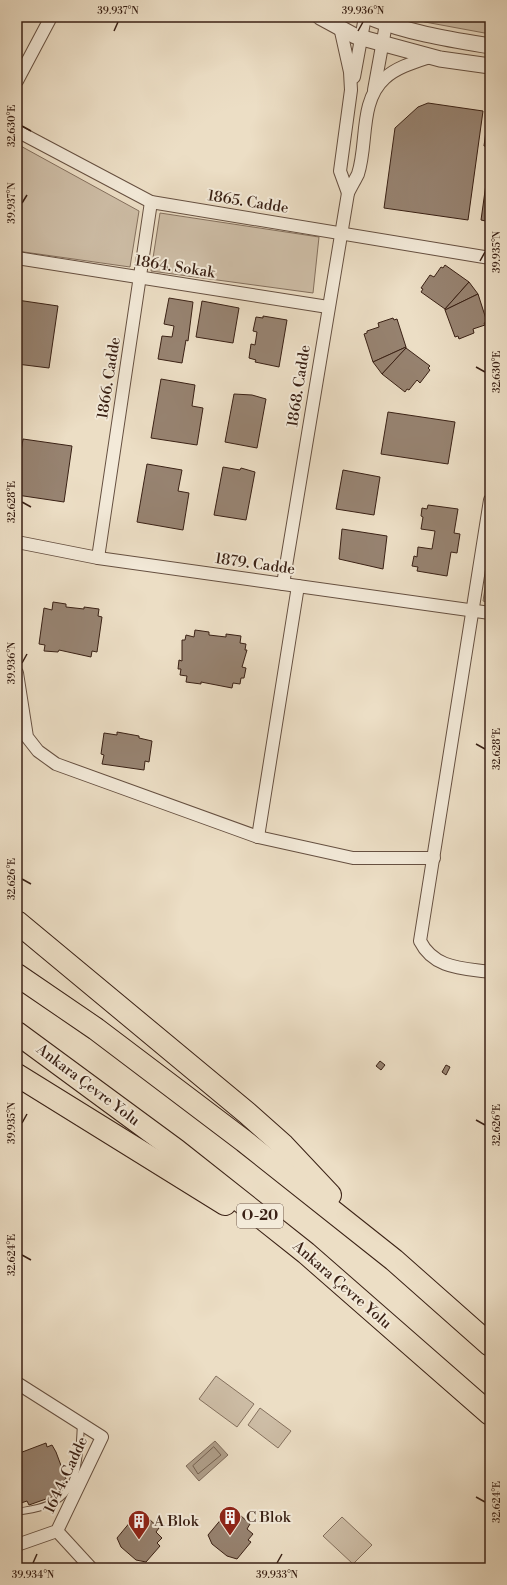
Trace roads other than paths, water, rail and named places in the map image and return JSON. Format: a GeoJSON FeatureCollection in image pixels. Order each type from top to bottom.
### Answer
{"type":"FeatureCollection","features":[{"type":"Feature","properties":{"kind":"highway"},"geometry":{"type":"LineString","coordinates":[[17,922],[283,1145],[394,1260]]}},
{"type":"Feature","properties":{"kind":"highway"},"geometry":{"type":"LineString","coordinates":[[17,975],[96,1029],[232,1132],[394,1260],[490,1344]]}},
{"type":"Feature","properties":{"kind":"highway","name":"Ankara Çevre Yolu"},"geometry":{"type":"LineString","coordinates":[[17,1033],[176,1150],[306,1253],[490,1414]]}},
{"type":"Feature","properties":{"kind":"highway"},"geometry":{"type":"LineString","coordinates":[[17,1075],[306,1253]]}},
{"type":"Feature","properties":{"kind":"street"},"geometry":{"type":"LineString","coordinates":[[17,81],[51,17]]}},
{"type":"Feature","properties":{"kind":"street"},"geometry":{"type":"LineString","coordinates":[[320,17],[361,38],[430,57],[490,66]]}},
{"type":"Feature","properties":{"kind":"street","name":"1868. Cadde"},"geometry":{"type":"LineString","coordinates":[[348,193],[340,171],[351,90],[365,17]]}},
{"type":"Feature","properties":{"kind":"street"},"geometry":{"type":"LineString","coordinates":[[369,17],[418,34],[490,46]]}},
{"type":"Feature","properties":{"kind":"street","name":"1868. Cadde"},"geometry":{"type":"LineString","coordinates":[[373,98],[386,24]]}},
{"type":"Feature","properties":{"kind":"street","name":"1868. Cadde"},"geometry":{"type":"LineString","coordinates":[[340,27],[350,72],[351,90]]}},
{"type":"Feature","properties":{"kind":"street","name":"1868. Cadde"},"geometry":{"type":"LineString","coordinates":[[283,584],[348,193],[358,173],[368,110],[377,88],[386,78],[401,68],[430,57]]}},
{"type":"Feature","properties":{"kind":"street","name":"1865. Cadde"},"geometry":{"type":"LineString","coordinates":[[17,131],[150,202],[316,228],[342,234],[490,258]]}},
{"type":"Feature","properties":{"kind":"street","name":"1866. Cadde"},"geometry":{"type":"LineString","coordinates":[[98,558],[150,202]]}},
{"type":"Feature","properties":{"kind":"street","name":"1864. Sokak"},"geometry":{"type":"LineString","coordinates":[[17,258],[328,307]]}},
{"type":"Feature","properties":{"kind":"street"},"geometry":{"type":"LineString","coordinates":[[490,500],[420,941],[434,959],[448,966],[490,972]]}},
{"type":"Feature","properties":{"kind":"street","name":"1879. Cadde"},"geometry":{"type":"LineString","coordinates":[[17,542],[98,558],[490,613]]}},
{"type":"Feature","properties":{"kind":"street"},"geometry":{"type":"LineString","coordinates":[[258,837],[298,586]]}},
{"type":"Feature","properties":{"kind":"street"},"geometry":{"type":"LineString","coordinates":[[17,673],[27,737],[43,756],[56,764],[258,837],[354,858],[434,858]]}},
{"type":"Feature","properties":{"kind":"street"},"geometry":{"type":"LineString","coordinates":[[17,1384],[81,1424]]}},
{"type":"Feature","properties":{"kind":"street","name":"1644. Cadde"},"geometry":{"type":"LineString","coordinates":[[17,1545],[57,1531],[102,1437],[81,1424]]}},
{"type":"Feature","properties":{"kind":"street"},"geometry":{"type":"LineString","coordinates":[[57,1531],[91,1568]]}},
{"type":"Feature","properties":{"kind":"lane"},"geometry":{"type":"LineString","coordinates":[[17,1512],[48,1505],[65,1496],[78,1468],[81,1424]]}},
{"type":"Feature","properties":{"kind":"water"},"geometry":{"type":"Polygon","coordinates":[[[215,1441],[228,1455],[199,1481],[186,1466],[215,1441]]]}},
{"type":"Feature","properties":{"kind":"place","name":"C Blok"},"geometry":{"type":"Point","coordinates":[230,1536]}},
{"type":"Feature","properties":{"kind":"place","name":"A Blok"},"geometry":{"type":"Point","coordinates":[139,1540]}}]}
